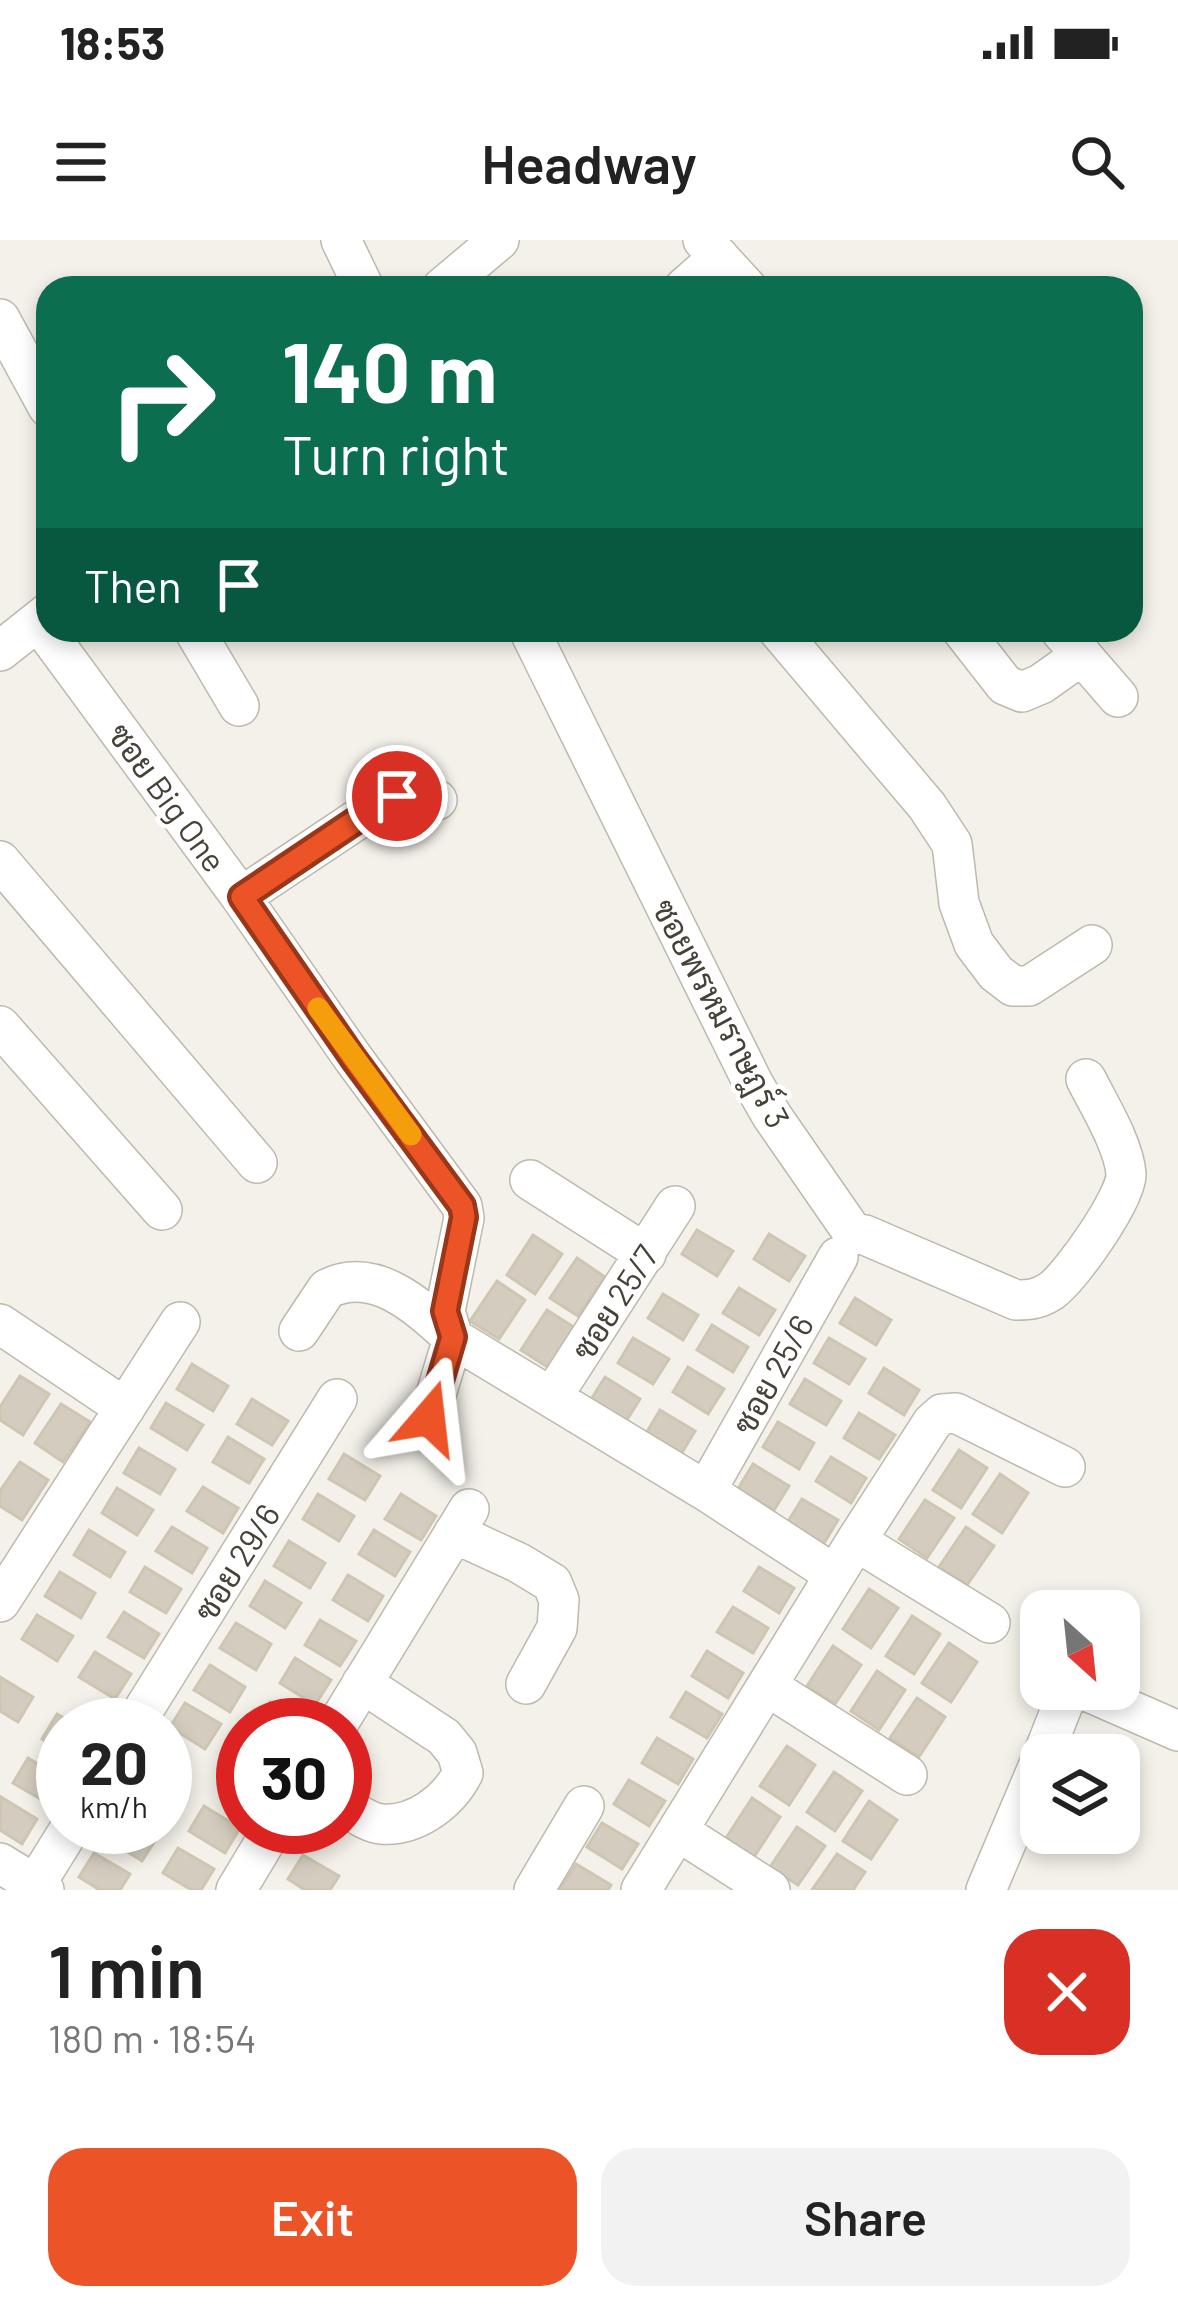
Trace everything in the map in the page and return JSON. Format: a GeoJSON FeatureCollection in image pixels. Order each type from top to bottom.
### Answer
{"type":"FeatureCollection","features":[{"type":"Feature","properties":{"kind":"street"},"geometry":{"type":"LineString","coordinates":[[341,240],[358,276]]}},
{"type":"Feature","properties":{"kind":"street"},"geometry":{"type":"LineString","coordinates":[[466,276],[499,240]]}},
{"type":"Feature","properties":{"kind":"street"},"geometry":{"type":"LineString","coordinates":[[692,276],[711,249],[736,276]]}},
{"type":"Feature","properties":{"kind":"street"},"geometry":{"type":"LineString","coordinates":[[0,319],[36,385]]}},
{"type":"Feature","properties":{"kind":"street"},"geometry":{"type":"LineString","coordinates":[[0,651],[36,623]]}},
{"type":"Feature","properties":{"kind":"street","name":"ซอย Big One"},"geometry":{"type":"LineString","coordinates":[[61,642],[462,1206],[464,1217],[445,1311],[453,1337],[429,1418]]}},
{"type":"Feature","properties":{"kind":"street"},"geometry":{"type":"LineString","coordinates":[[201,642],[239,706]]}},
{"type":"Feature","properties":{"kind":"street","name":"ซอยพรหมราษฎร์ 3"},"geometry":{"type":"LineString","coordinates":[[536,642],[753,1083],[853,1233],[1016,1300],[1036,1300],[1054,1289],[1072,1271],[1126,1186],[1125,1166],[1086,1078]]}},
{"type":"Feature","properties":{"kind":"street"},"geometry":{"type":"LineString","coordinates":[[788,642],[927,806],[952,844],[959,902],[974,944],[996,973],[1013,986],[1029,986],[1092,946]]}},
{"type":"Feature","properties":{"kind":"street"},"geometry":{"type":"LineString","coordinates":[[971,642],[1005,685],[1022,692],[1041,684],[1071,642],[1118,697]]}},
{"type":"Feature","properties":{"kind":"street"},"geometry":{"type":"LineString","coordinates":[[242,897],[397,796],[437,800]]}},
{"type":"Feature","properties":{"kind":"street"},"geometry":{"type":"LineString","coordinates":[[0,861],[257,1162]]}},
{"type":"Feature","properties":{"kind":"street"},"geometry":{"type":"LineString","coordinates":[[0,1027],[162,1210]]}},
{"type":"Feature","properties":{"kind":"street"},"geometry":{"type":"LineString","coordinates":[[530,1180],[646,1254]]}},
{"type":"Feature","properties":{"kind":"street","name":"ซอย 25/7"},"geometry":{"type":"LineString","coordinates":[[552,1397],[676,1206]]}},
{"type":"Feature","properties":{"kind":"street","name":"ซอย 25/6"},"geometry":{"type":"LineString","coordinates":[[706,1491],[838,1257]]}},
{"type":"Feature","properties":{"kind":"street"},"geometry":{"type":"LineString","coordinates":[[299,1331],[326,1289],[357,1282],[388,1289],[453,1337],[835,1575]]}},
{"type":"Feature","properties":{"kind":"street"},"geometry":{"type":"LineString","coordinates":[[0,1602],[15,1540],[125,1408],[180,1322]]}},
{"type":"Feature","properties":{"kind":"street"},"geometry":{"type":"LineString","coordinates":[[0,1324],[125,1408]]}},
{"type":"Feature","properties":{"kind":"street","name":"ซอย 29/6"},"geometry":{"type":"LineString","coordinates":[[151,1698],[337,1399]]}},
{"type":"Feature","properties":{"kind":"street"},"geometry":{"type":"LineString","coordinates":[[641,1890],[932,1423],[942,1414],[956,1413],[1065,1467]]}},
{"type":"Feature","properties":{"kind":"street"},"geometry":{"type":"LineString","coordinates":[[353,1698],[462,1521],[552,1582],[559,1600],[557,1628],[526,1684]]}},
{"type":"Feature","properties":{"kind":"street"},"geometry":{"type":"LineString","coordinates":[[856,1541],[990,1623]]}},
{"type":"Feature","properties":{"kind":"street"},"geometry":{"type":"LineString","coordinates":[[362,1683],[444,1736],[457,1753],[463,1773],[455,1789],[429,1811],[404,1823],[372,1823]]}},
{"type":"Feature","properties":{"kind":"street"},"geometry":{"type":"LineString","coordinates":[[766,1686],[908,1775]]}},
{"type":"Feature","properties":{"kind":"street"},"geometry":{"type":"LineString","coordinates":[[1130,1710],[1178,1731]]}},
{"type":"Feature","properties":{"kind":"street"},"geometry":{"type":"LineString","coordinates":[[534,1890],[584,1806]]}},
{"type":"Feature","properties":{"kind":"street"},"geometry":{"type":"LineString","coordinates":[[986,1890],[1020,1809]]}},
{"type":"Feature","properties":{"kind":"street"},"geometry":{"type":"LineString","coordinates":[[678,1831],[770,1890]]}},
{"type":"Feature","properties":{"kind":"street"},"geometry":{"type":"LineString","coordinates":[[0,1863],[39,1887],[57,1854]]}},
{"type":"Feature","properties":{"kind":"street"},"geometry":{"type":"LineString","coordinates":[[236,1890],[258,1854]]}},
{"type":"Feature","properties":{"kind":"building"},"geometry":{"type":"Polygon","coordinates":[[[697,1230],[733,1251],[717,1276],[682,1254],[697,1230]]]}},
{"type":"Feature","properties":{"kind":"building"},"geometry":{"type":"Polygon","coordinates":[[[769,1234],[805,1256],[789,1281],[754,1259],[769,1234]]]}},
{"type":"Feature","properties":{"kind":"building"},"geometry":{"type":"Polygon","coordinates":[[[533,1235],[562,1254],[535,1294],[507,1275],[533,1235]]]}},
{"type":"Feature","properties":{"kind":"building"},"geometry":{"type":"Polygon","coordinates":[[[577,1258],[605,1277],[578,1316],[550,1298],[577,1258]]]}},
{"type":"Feature","properties":{"kind":"building"},"geometry":{"type":"Polygon","coordinates":[[[497,1281],[525,1300],[499,1339],[470,1321],[497,1281]]]}},
{"type":"Feature","properties":{"kind":"building"},"geometry":{"type":"Polygon","coordinates":[[[739,1288],[775,1310],[759,1335],[723,1313],[739,1288]]]}},
{"type":"Feature","properties":{"kind":"building"},"geometry":{"type":"Polygon","coordinates":[[[663,1294],[698,1315],[683,1340],[648,1318],[663,1294]]]}},
{"type":"Feature","properties":{"kind":"building"},"geometry":{"type":"Polygon","coordinates":[[[855,1298],[891,1320],[876,1345],[840,1323],[855,1298]]]}},
{"type":"Feature","properties":{"kind":"building"},"geometry":{"type":"Polygon","coordinates":[[[547,1310],[575,1328],[549,1368],[521,1350],[547,1310]]]}},
{"type":"Feature","properties":{"kind":"building"},"geometry":{"type":"Polygon","coordinates":[[[712,1325],[748,1347],[733,1372],[697,1350],[712,1325]]]}},
{"type":"Feature","properties":{"kind":"building"},"geometry":{"type":"Polygon","coordinates":[[[633,1338],[669,1359],[653,1384],[618,1363],[633,1338]]]}},
{"type":"Feature","properties":{"kind":"building"},"geometry":{"type":"Polygon","coordinates":[[[829,1338],[865,1359],[849,1384],[814,1363],[829,1338]]]}},
{"type":"Feature","properties":{"kind":"building"},"geometry":{"type":"Polygon","coordinates":[[[192,1364],[228,1386],[213,1411],[177,1389],[192,1364]]]}},
{"type":"Feature","properties":{"kind":"building"},"geometry":{"type":"Polygon","coordinates":[[[688,1367],[724,1389],[708,1414],[673,1392],[688,1367]]]}},
{"type":"Feature","properties":{"kind":"building"},"geometry":{"type":"Polygon","coordinates":[[[884,1368],[919,1390],[904,1415],[869,1393],[884,1368]]]}},
{"type":"Feature","properties":{"kind":"building"},"geometry":{"type":"Polygon","coordinates":[[[20,1376],[49,1394],[23,1435],[0,1420],[0,1407],[20,1376]]]}},
{"type":"Feature","properties":{"kind":"building"},"geometry":{"type":"Polygon","coordinates":[[[605,1377],[640,1399],[625,1423],[590,1401],[605,1377]]]}},
{"type":"Feature","properties":{"kind":"building"},"geometry":{"type":"Polygon","coordinates":[[[805,1379],[841,1401],[826,1425],[790,1404],[805,1379]]]}},
{"type":"Feature","properties":{"kind":"building"},"geometry":{"type":"Polygon","coordinates":[[[252,1399],[288,1421],[272,1445],[237,1424],[252,1399]]]}},
{"type":"Feature","properties":{"kind":"building"},"geometry":{"type":"Polygon","coordinates":[[[166,1403],[203,1425],[187,1450],[151,1428],[166,1403]]]}},
{"type":"Feature","properties":{"kind":"building"},"geometry":{"type":"Polygon","coordinates":[[[61,1404],[90,1422],[63,1462],[35,1443],[61,1404]]]}},
{"type":"Feature","properties":{"kind":"building"},"geometry":{"type":"Polygon","coordinates":[[[660,1410],[695,1431],[680,1456],[645,1435],[660,1410]]]}},
{"type":"Feature","properties":{"kind":"building"},"geometry":{"type":"Polygon","coordinates":[[[859,1413],[895,1435],[879,1459],[844,1438],[859,1413]]]}},
{"type":"Feature","properties":{"kind":"building"},"geometry":{"type":"Polygon","coordinates":[[[778,1422],[814,1443],[799,1469],[763,1447],[778,1422]]]}},
{"type":"Feature","properties":{"kind":"building"},"geometry":{"type":"Polygon","coordinates":[[[228,1437],[264,1459],[249,1483],[213,1462],[228,1437]]]}},
{"type":"Feature","properties":{"kind":"building"},"geometry":{"type":"Polygon","coordinates":[[[139,1448],[175,1469],[160,1494],[124,1473],[139,1448]]]}},
{"type":"Feature","properties":{"kind":"building"},"geometry":{"type":"Polygon","coordinates":[[[959,1450],[987,1468],[961,1508],[933,1490],[959,1450]]]}},
{"type":"Feature","properties":{"kind":"building"},"geometry":{"type":"Polygon","coordinates":[[[344,1454],[380,1476],[365,1500],[329,1479],[344,1454]]]}},
{"type":"Feature","properties":{"kind":"building"},"geometry":{"type":"Polygon","coordinates":[[[831,1457],[866,1478],[851,1503],[816,1481],[831,1457]]]}},
{"type":"Feature","properties":{"kind":"building"},"geometry":{"type":"Polygon","coordinates":[[[20,1462],[48,1480],[22,1520],[0,1506],[0,1491],[20,1462]]]}},
{"type":"Feature","properties":{"kind":"building"},"geometry":{"type":"Polygon","coordinates":[[[753,1464],[789,1486],[774,1510],[738,1489],[753,1464]]]}},
{"type":"Feature","properties":{"kind":"building"},"geometry":{"type":"Polygon","coordinates":[[[1000,1474],[1028,1493],[1002,1533],[973,1514],[1000,1474]]]}},
{"type":"Feature","properties":{"kind":"building"},"geometry":{"type":"Polygon","coordinates":[[[203,1487],[238,1508],[223,1533],[187,1511],[203,1487]]]}},
{"type":"Feature","properties":{"kind":"building"},"geometry":{"type":"Polygon","coordinates":[[[117,1488],[153,1510],[137,1535],[102,1513],[117,1488]]]}},
{"type":"Feature","properties":{"kind":"building"},"geometry":{"type":"Polygon","coordinates":[[[318,1494],[354,1516],[339,1541],[303,1519],[318,1494]]]}},
{"type":"Feature","properties":{"kind":"building"},"geometry":{"type":"Polygon","coordinates":[[[401,1494],[436,1516],[421,1540],[385,1519],[401,1494]]]}},
{"type":"Feature","properties":{"kind":"building"},"geometry":{"type":"Polygon","coordinates":[[[802,1499],[838,1520],[823,1545],[787,1523],[802,1499]]]}},
{"type":"Feature","properties":{"kind":"building"},"geometry":{"type":"Polygon","coordinates":[[[925,1500],[954,1518],[927,1558],[899,1539],[925,1500]]]}},
{"type":"Feature","properties":{"kind":"building"},"geometry":{"type":"Polygon","coordinates":[[[172,1527],[207,1548],[192,1573],[156,1551],[172,1527]]]}},
{"type":"Feature","properties":{"kind":"building"},"geometry":{"type":"Polygon","coordinates":[[[966,1527],[994,1546],[967,1585],[939,1567],[966,1527]]]}},
{"type":"Feature","properties":{"kind":"building"},"geometry":{"type":"Polygon","coordinates":[[[89,1530],[125,1552],[110,1577],[74,1555],[89,1530]]]}},
{"type":"Feature","properties":{"kind":"building"},"geometry":{"type":"Polygon","coordinates":[[[374,1530],[410,1552],[395,1576],[359,1554],[374,1530]]]}},
{"type":"Feature","properties":{"kind":"building"},"geometry":{"type":"Polygon","coordinates":[[[289,1541],[325,1563],[310,1588],[274,1566],[289,1541]]]}},
{"type":"Feature","properties":{"kind":"building"},"geometry":{"type":"Polygon","coordinates":[[[145,1567],[181,1589],[166,1613],[130,1592],[145,1567]]]}},
{"type":"Feature","properties":{"kind":"building"},"geometry":{"type":"Polygon","coordinates":[[[759,1567],[794,1588],[779,1613],[744,1591],[759,1567]]]}},
{"type":"Feature","properties":{"kind":"building"},"geometry":{"type":"Polygon","coordinates":[[[60,1572],[95,1593],[81,1618],[45,1596],[60,1572]]]}},
{"type":"Feature","properties":{"kind":"building"},"geometry":{"type":"Polygon","coordinates":[[[348,1575],[383,1596],[368,1621],[333,1600],[348,1575]]]}},
{"type":"Feature","properties":{"kind":"building"},"geometry":{"type":"Polygon","coordinates":[[[265,1581],[301,1603],[285,1628],[250,1606],[265,1581]]]}},
{"type":"Feature","properties":{"kind":"building"},"geometry":{"type":"Polygon","coordinates":[[[869,1589],[898,1608],[871,1648],[843,1629],[869,1589]]]}},
{"type":"Feature","properties":{"kind":"building"},"geometry":{"type":"Polygon","coordinates":[[[733,1607],[768,1628],[753,1653],[717,1632],[733,1607]]]}},
{"type":"Feature","properties":{"kind":"building"},"geometry":{"type":"Polygon","coordinates":[[[124,1612],[159,1634],[144,1658],[108,1637],[124,1612]]]}},
{"type":"Feature","properties":{"kind":"building"},"geometry":{"type":"Polygon","coordinates":[[[37,1615],[73,1636],[57,1661],[22,1639],[37,1615]]]}},
{"type":"Feature","properties":{"kind":"building"},"geometry":{"type":"Polygon","coordinates":[[[912,1616],[940,1634],[914,1674],[886,1656],[912,1616]]]}},
{"type":"Feature","properties":{"kind":"building"},"geometry":{"type":"Polygon","coordinates":[[[320,1620],[356,1641],[340,1666],[305,1645],[320,1620]]]}},
{"type":"Feature","properties":{"kind":"building"},"geometry":{"type":"Polygon","coordinates":[[[236,1623],[271,1644],[256,1670],[220,1648],[236,1623]]]}},
{"type":"Feature","properties":{"kind":"building"},"geometry":{"type":"Polygon","coordinates":[[[949,1643],[977,1662],[951,1702],[922,1683],[949,1643]]]}},
{"type":"Feature","properties":{"kind":"building"},"geometry":{"type":"Polygon","coordinates":[[[833,1646],[861,1665],[835,1704],[807,1686],[833,1646]]]}},
{"type":"Feature","properties":{"kind":"building"},"geometry":{"type":"Polygon","coordinates":[[[707,1651],[743,1673],[728,1698],[692,1676],[707,1651]]]}},
{"type":"Feature","properties":{"kind":"building"},"geometry":{"type":"Polygon","coordinates":[[[95,1652],[131,1674],[116,1698],[79,1677],[95,1652]]]}},
{"type":"Feature","properties":{"kind":"building"},"geometry":{"type":"Polygon","coordinates":[[[295,1658],[331,1680],[319,1698],[304,1698],[280,1683],[295,1658]]]}},
{"type":"Feature","properties":{"kind":"building"},"geometry":{"type":"Polygon","coordinates":[[[210,1665],[245,1687],[238,1698],[216,1698],[216,1703],[194,1690],[210,1665]]]}},
{"type":"Feature","properties":{"kind":"building"},"geometry":{"type":"Polygon","coordinates":[[[877,1671],[905,1690],[879,1730],[851,1711],[877,1671]]]}},
{"type":"Feature","properties":{"kind":"building"},"geometry":{"type":"Polygon","coordinates":[[[0,1677],[33,1697],[18,1722],[0,1711],[0,1677]]]}},
{"type":"Feature","properties":{"kind":"building"},"geometry":{"type":"Polygon","coordinates":[[[686,1692],[722,1714],[707,1738],[671,1717],[686,1692]]]}},
{"type":"Feature","properties":{"kind":"building"},"geometry":{"type":"Polygon","coordinates":[[[917,1698],[945,1717],[919,1757],[890,1738],[917,1698]]]}},
{"type":"Feature","properties":{"kind":"building"},"geometry":{"type":"Polygon","coordinates":[[[192,1707],[216,1721],[216,1732],[205,1749],[192,1741],[192,1707]]]}},
{"type":"Feature","properties":{"kind":"building"},"geometry":{"type":"Polygon","coordinates":[[[657,1738],[693,1759],[678,1784],[642,1763],[657,1738]]]}},
{"type":"Feature","properties":{"kind":"building"},"geometry":{"type":"Polygon","coordinates":[[[787,1746],[815,1765],[789,1805],[760,1786],[787,1746]]]}},
{"type":"Feature","properties":{"kind":"building"},"geometry":{"type":"Polygon","coordinates":[[[28,1758],[36,1763],[36,1796],[13,1783],[28,1758]]]}},
{"type":"Feature","properties":{"kind":"building"},"geometry":{"type":"Polygon","coordinates":[[[834,1772],[862,1791],[835,1831],[807,1812],[834,1772]]]}},
{"type":"Feature","properties":{"kind":"building"},"geometry":{"type":"Polygon","coordinates":[[[629,1780],[665,1801],[649,1826],[614,1804],[629,1780]]]}},
{"type":"Feature","properties":{"kind":"building"},"geometry":{"type":"Polygon","coordinates":[[[1,1797],[36,1818],[22,1844],[0,1830],[1,1797]]]}},
{"type":"Feature","properties":{"kind":"building"},"geometry":{"type":"Polygon","coordinates":[[[752,1798],[780,1817],[754,1857],[726,1838],[752,1798]]]}},
{"type":"Feature","properties":{"kind":"building"},"geometry":{"type":"Polygon","coordinates":[[[869,1801],[897,1820],[871,1859],[843,1841],[869,1801]]]}},
{"type":"Feature","properties":{"kind":"building"},"geometry":{"type":"Polygon","coordinates":[[[204,1806],[216,1813],[216,1848],[192,1833],[204,1806]]]}},
{"type":"Feature","properties":{"kind":"building"},"geometry":{"type":"Polygon","coordinates":[[[602,1823],[638,1844],[622,1869],[587,1847],[602,1823]]]}},
{"type":"Feature","properties":{"kind":"building"},"geometry":{"type":"Polygon","coordinates":[[[797,1827],[825,1846],[798,1885],[770,1867],[797,1827]]]}},
{"type":"Feature","properties":{"kind":"building"},"geometry":{"type":"Polygon","coordinates":[[[93,1854],[130,1874],[120,1890],[100,1890],[79,1877],[93,1854]]]}},
{"type":"Feature","properties":{"kind":"building"},"geometry":{"type":"Polygon","coordinates":[[[174,1854],[188,1854],[214,1869],[201,1890],[192,1890],[163,1873],[174,1854]]]}},
{"type":"Feature","properties":{"kind":"building"},"geometry":{"type":"Polygon","coordinates":[[[837,1854],[865,1872],[853,1890],[812,1890],[837,1854]]]}},
{"type":"Feature","properties":{"kind":"building"},"geometry":{"type":"Polygon","coordinates":[[[303,1855],[339,1876],[330,1890],[305,1890],[288,1879],[303,1855]]]}},
{"type":"Feature","properties":{"kind":"building"},"geometry":{"type":"Polygon","coordinates":[[[576,1864],[611,1885],[608,1890],[560,1889],[576,1864]]]}},
{"type":"Feature","properties":{"kind":"slow traffic"},"geometry":{"type":"LineString","coordinates":[[318,1008],[411,1135]]}},
{"type":"Feature","properties":{"kind":"route"},"geometry":{"type":"LineString","coordinates":[[397,796],[242,897],[462,1206],[464,1217],[445,1311],[453,1337],[429,1418]]}}]}
